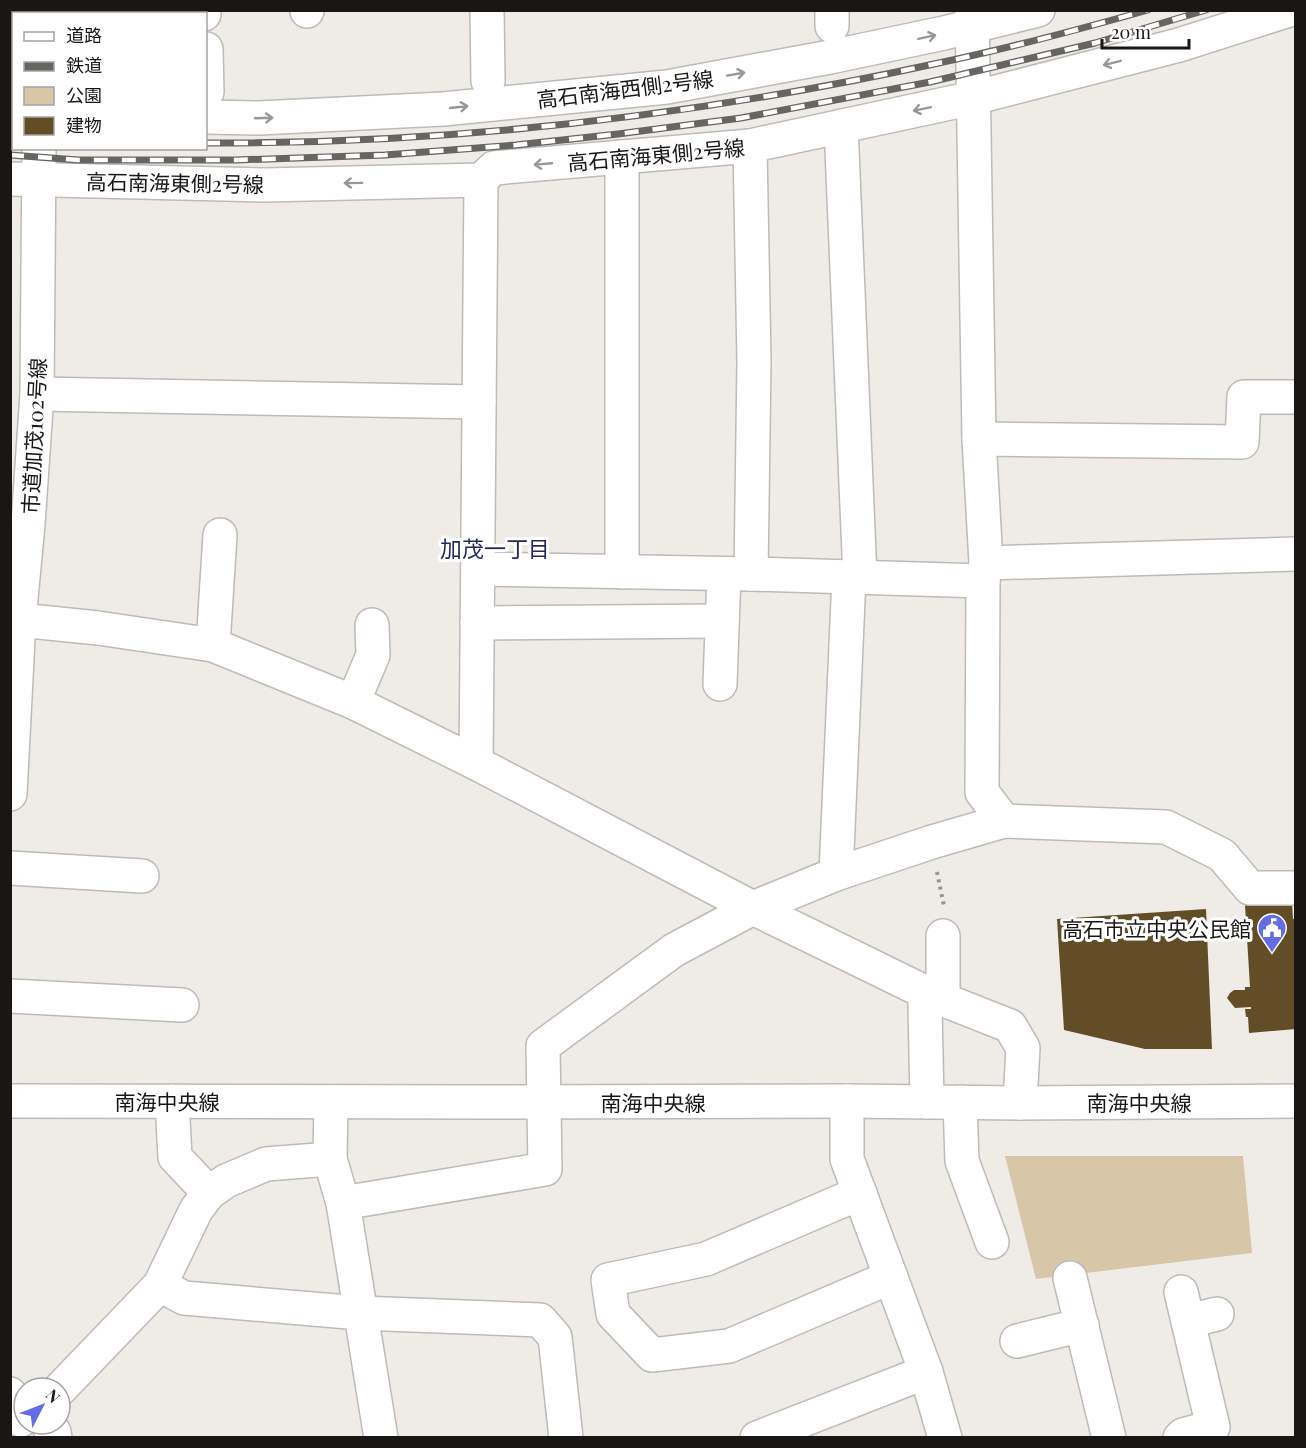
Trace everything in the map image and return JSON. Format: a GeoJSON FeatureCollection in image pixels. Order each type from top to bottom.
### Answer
{"type":"FeatureCollection","features":[{"type":"Feature","properties":{"kind":"street"},"geometry":{"type":"LineString","coordinates":[[487,10],[489,81]]}},
{"type":"Feature","properties":{"kind":"street","name":"高石南海西側2号線"},"geometry":{"type":"LineString","coordinates":[[207,117],[259,118],[443,109],[668,87],[830,57],[972,19],[1038,10]]}},
{"type":"Feature","properties":{"kind":"street","name":"高石南海東側2号線"},"geometry":{"type":"LineString","coordinates":[[29,169],[266,185],[481,180],[494,168],[750,146],[973,98],[1179,45],[1289,10]]}},
{"type":"Feature","properties":{"kind":"street"},"geometry":{"type":"LineString","coordinates":[[972,19],[979,439],[985,572],[982,792],[1004,821]]}},
{"type":"Feature","properties":{"kind":"street"},"geometry":{"type":"LineString","coordinates":[[836,874],[855,578],[840,126]]}},
{"type":"Feature","properties":{"kind":"street"},"geometry":{"type":"LineString","coordinates":[[720,684],[722,621],[738,574],[754,361],[750,146]]}},
{"type":"Feature","properties":{"kind":"street"},"geometry":{"type":"LineString","coordinates":[[622,157],[622,572]]}},
{"type":"Feature","properties":{"kind":"street","name":"市道加茂102号線"},"geometry":{"type":"LineString","coordinates":[[10,794],[15,620],[28,524],[37,394],[29,169]]}},
{"type":"Feature","properties":{"kind":"street"},"geometry":{"type":"LineString","coordinates":[[476,763],[481,180]]}},
{"type":"Feature","properties":{"kind":"street"},"geometry":{"type":"LineString","coordinates":[[37,394],[479,402]]}},
{"type":"Feature","properties":{"kind":"street"},"geometry":{"type":"LineString","coordinates":[[979,439],[1242,442],[1244,397],[1296,397]]}},
{"type":"Feature","properties":{"kind":"street"},"geometry":{"type":"LineString","coordinates":[[213,645],[220,535]]}},
{"type":"Feature","properties":{"kind":"street"},"geometry":{"type":"LineString","coordinates":[[478,569],[855,578],[1296,554]]}},
{"type":"Feature","properties":{"kind":"street"},"geometry":{"type":"LineString","coordinates":[[15,620],[98,628],[213,645],[353,702],[476,763],[753,908],[935,997],[1010,1026],[1023,1048],[1020,1103]]}},
{"type":"Feature","properties":{"kind":"street"},"geometry":{"type":"LineString","coordinates":[[477,623],[722,621]]}},
{"type":"Feature","properties":{"kind":"street"},"geometry":{"type":"LineString","coordinates":[[353,702],[373,655],[372,625]]}},
{"type":"Feature","properties":{"kind":"street"},"geometry":{"type":"LineString","coordinates":[[343,1203],[545,1169],[543,1046],[674,950],[753,908],[836,874],[932,842],[1004,821],[1166,827],[1222,855],[1250,888],[1296,888]]}},
{"type":"Feature","properties":{"kind":"street"},"geometry":{"type":"LineString","coordinates":[[10,868],[142,876]]}},
{"type":"Feature","properties":{"kind":"street"},"geometry":{"type":"LineString","coordinates":[[927,1102],[925,1006],[943,988],[943,936]]}},
{"type":"Feature","properties":{"kind":"street"},"geometry":{"type":"LineString","coordinates":[[10,996],[182,1005]]}},
{"type":"Feature","properties":{"kind":"street","name":"南海中央線"},"geometry":{"type":"LineString","coordinates":[[10,1101],[1020,1103],[1296,1101]]}},
{"type":"Feature","properties":{"kind":"street"},"geometry":{"type":"LineString","coordinates":[[172,1101],[175,1157],[209,1193]]}},
{"type":"Feature","properties":{"kind":"street"},"geometry":{"type":"LineString","coordinates":[[847,1101],[847,1159],[926,1372],[945,1437]]}},
{"type":"Feature","properties":{"kind":"street"},"geometry":{"type":"LineString","coordinates":[[330,1102],[330,1159],[343,1203],[381,1437]]}},
{"type":"Feature","properties":{"kind":"street"},"geometry":{"type":"LineString","coordinates":[[960,1102],[962,1161],[992,1242]]}},
{"type":"Feature","properties":{"kind":"street"},"geometry":{"type":"LineString","coordinates":[[72,1377],[160,1285],[196,1210],[209,1193],[226,1181],[266,1164],[330,1159]]}},
{"type":"Feature","properties":{"kind":"street"},"geometry":{"type":"LineString","coordinates":[[860,1193],[706,1259],[608,1280],[613,1314],[652,1355],[729,1346],[891,1277]]}},
{"type":"Feature","properties":{"kind":"street"},"geometry":{"type":"LineString","coordinates":[[1070,1278],[1109,1437]]}},
{"type":"Feature","properties":{"kind":"street"},"geometry":{"type":"LineString","coordinates":[[160,1285],[183,1298],[360,1314],[540,1320],[555,1337],[566,1437]]}},
{"type":"Feature","properties":{"kind":"street"},"geometry":{"type":"LineString","coordinates":[[1180,1437],[1213,1427],[1196,1309]]}},
{"type":"Feature","properties":{"kind":"street"},"geometry":{"type":"LineString","coordinates":[[1017,1341],[1082,1325]]}},
{"type":"Feature","properties":{"kind":"street"},"geometry":{"type":"LineString","coordinates":[[758,1437],[926,1372]]}},
{"type":"Feature","properties":{"kind":"path"},"geometry":{"type":"LineString","coordinates":[[932,842],[949,931],[943,936]]}},
{"type":"Feature","properties":{"kind":"green space"},"geometry":{"type":"Polygon","coordinates":[[[1005,1156],[1243,1156],[1252,1253],[1036,1279],[1005,1156]]]}},
{"type":"Feature","properties":{"kind":"building","name":"高石市立中央公民館"},"geometry":{"type":"Polygon","coordinates":[[[1292,902],[1293,919],[1296,919],[1296,1029],[1249,1033],[1245,1009],[1251,1009],[1251,1007],[1235,1008],[1227,998],[1234,990],[1245,990],[1245,987],[1250,987],[1245,905],[1292,902]]]}},
{"type":"Feature","properties":{"kind":"building"},"geometry":{"type":"Polygon","coordinates":[[[1206,909],[1212,1049],[1145,1049],[1064,1030],[1057,919],[1206,909]]]}},
{"type":"Feature","properties":{"kind":"railway"},"geometry":{"type":"LineString","coordinates":[[207,143],[298,142],[481,132],[663,112],[754,98],[934,64],[1041,39],[1148,10]]}},
{"type":"Feature","properties":{"kind":"railway"},"geometry":{"type":"LineString","coordinates":[[10,155],[78,160],[236,160],[385,155],[618,134],[741,118],[930,82],[1095,43],[1206,10]]}},
{"type":"Feature","properties":{"kind":"place","name":"高石市立中央公民館"},"geometry":{"type":"Point","coordinates":[1272,954]}},
{"type":"Feature","properties":{"kind":"district","name":"加茂一丁目"},"geometry":{"type":"Point","coordinates":[495,548]}}]}
